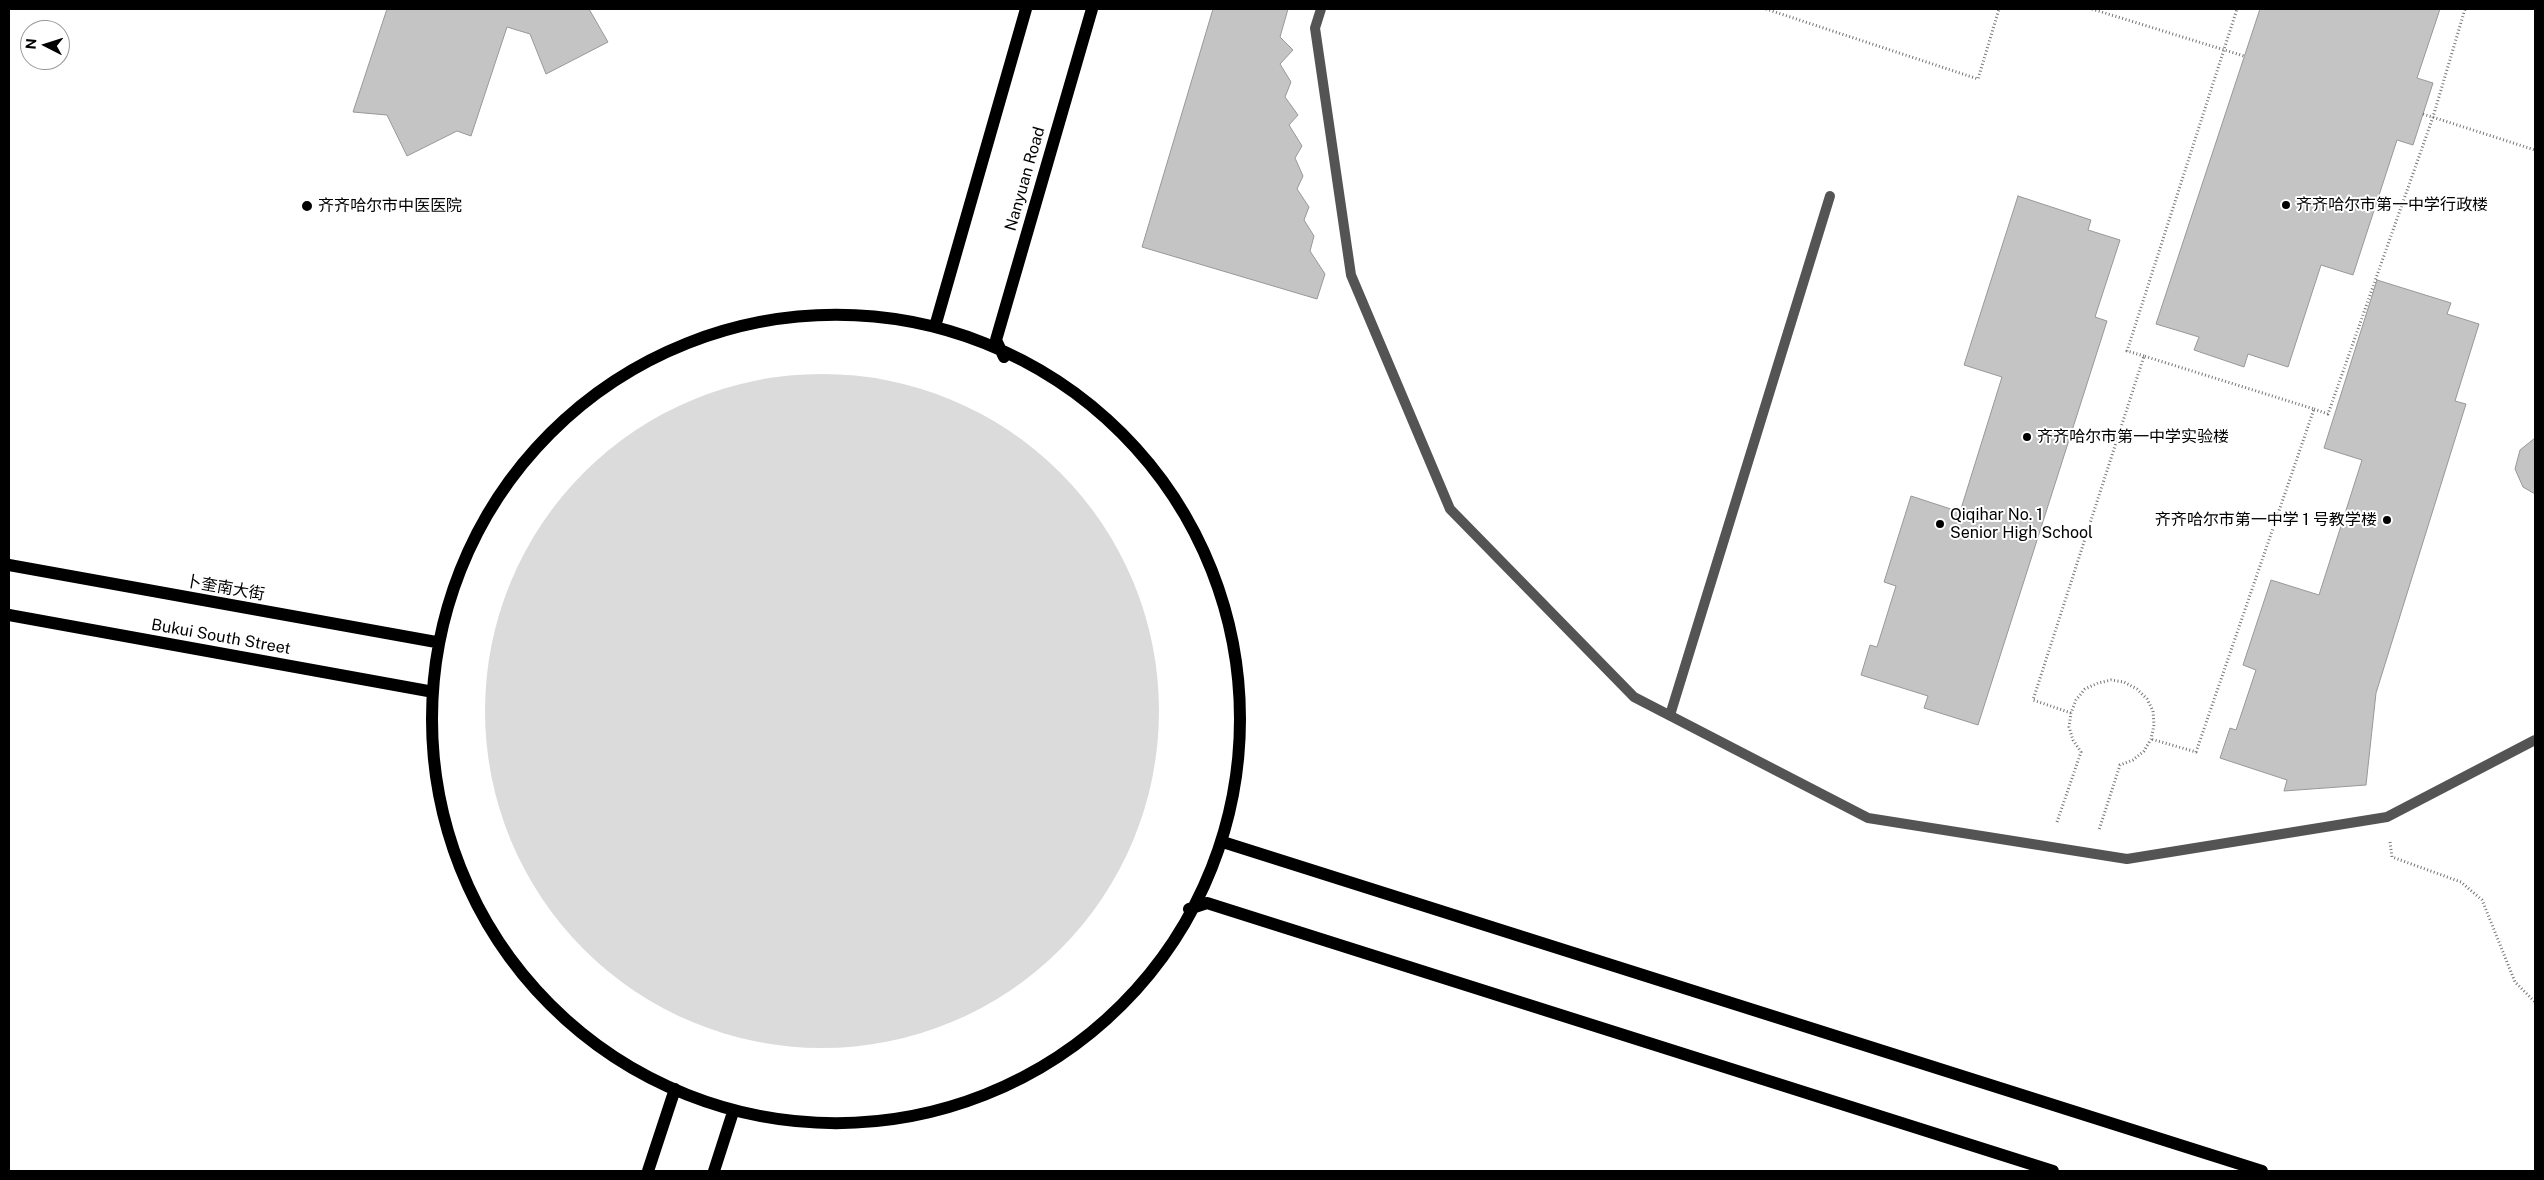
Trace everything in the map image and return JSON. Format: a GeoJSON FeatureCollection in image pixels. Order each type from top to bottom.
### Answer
{"type":"FeatureCollection","features":[{"type":"Feature","properties":{"kind":"main road"},"geometry":{"type":"LineString","coordinates":[[936,322],[1026,9]]}},
{"type":"Feature","properties":{"kind":"main road","name":"Nanyuan Road"},"geometry":{"type":"LineString","coordinates":[[1004,357],[996,340],[1092,9]]}},
{"type":"Feature","properties":{"kind":"main road"},"geometry":{"type":"LineString","coordinates":[[802,312],[936,322],[1004,357],[1100,406],[1199,531],[1243,684],[1226,843],[1149,983],[1024,1083],[872,1127],[713,1110],[574,1032],[474,908],[430,754],[428,691],[436,642],[448,596],[525,456],[649,356],[802,312]]}},
{"type":"Feature","properties":{"kind":"main road","name":"卜奎南大街"},"geometry":{"type":"LineString","coordinates":[[9,565],[436,642]]}},
{"type":"Feature","properties":{"kind":"main road","name":"Bukui South Street"},"geometry":{"type":"LineString","coordinates":[[9,615],[428,691]]}},
{"type":"Feature","properties":{"kind":"main road"},"geometry":{"type":"LineString","coordinates":[[1226,843],[2262,1171]]}},
{"type":"Feature","properties":{"kind":"main road"},"geometry":{"type":"LineString","coordinates":[[1189,909],[1207,903],[2053,1171]]}},
{"type":"Feature","properties":{"kind":"main road"},"geometry":{"type":"LineString","coordinates":[[648,1171],[675,1089]]}},
{"type":"Feature","properties":{"kind":"main road"},"geometry":{"type":"LineString","coordinates":[[714,1171],[733,1112]]}},
{"type":"Feature","properties":{"kind":"street"},"geometry":{"type":"LineString","coordinates":[[1321,9],[1315,28],[1351,275],[1450,509],[1634,697],[1868,818],[2128,859],[2387,817],[2535,740]]}},
{"type":"Feature","properties":{"kind":"street"},"geometry":{"type":"LineString","coordinates":[[1670,715],[1830,196]]}},
{"type":"Feature","properties":{"kind":"path"},"geometry":{"type":"LineString","coordinates":[[1766,9],[1978,79],[1999,9]]}},
{"type":"Feature","properties":{"kind":"path"},"geometry":{"type":"LineString","coordinates":[[2092,9],[2244,56]]}},
{"type":"Feature","properties":{"kind":"path"},"geometry":{"type":"LineString","coordinates":[[2237,9],[2127,351],[2328,414],[2433,117],[2465,9]]}},
{"type":"Feature","properties":{"kind":"path"},"geometry":{"type":"LineString","coordinates":[[2423,114],[2535,150]]}},
{"type":"Feature","properties":{"kind":"path"},"geometry":{"type":"LineString","coordinates":[[2071,713],[2033,700],[2144,356]]}},
{"type":"Feature","properties":{"kind":"path"},"geometry":{"type":"LineString","coordinates":[[2151,739],[2196,752],[2314,409]]}},
{"type":"Feature","properties":{"kind":"path"},"geometry":{"type":"LineString","coordinates":[[2049,846],[2081,752],[2071,734],[2071,713],[2076,700],[2086,689],[2098,683],[2111,680],[2124,682],[2137,689],[2147,699],[2152,711],[2154,725],[2151,739],[2144,751],[2133,760],[2120,765],[2092,853]]}},
{"type":"Feature","properties":{"kind":"path"},"geometry":{"type":"LineString","coordinates":[[2387,817],[2392,856],[2462,882],[2482,900],[2515,982],[2535,1002]]}},
{"type":"Feature","properties":{"kind":"shaded area"},"geometry":{"type":"Polygon","coordinates":[[[822,374],[855,375],[888,380],[920,388],[951,399],[1009,431],[1036,450],[1061,472],[1083,497],[1102,524],[1134,582],[1145,613],[1153,645],[1158,678],[1158,744],[1153,777],[1145,809],[1134,840],[1102,898],[1083,925],[1061,950],[1036,972],[1009,991],[951,1023],[920,1034],[888,1042],[855,1047],[822,1048],[789,1047],[756,1042],[724,1034],[693,1023],[635,991],[608,972],[583,950],[561,925],[542,898],[510,840],[499,809],[491,777],[486,744],[485,711],[486,678],[491,645],[499,613],[510,582],[542,524],[561,497],[583,472],[608,450],[635,431],[693,399],[724,388],[756,380],[789,375],[822,374]]]}},
{"type":"Feature","properties":{"kind":"building"},"geometry":{"type":"Polygon","coordinates":[[[387,9],[589,9],[608,42],[546,74],[530,34],[507,27],[471,136],[457,131],[407,156],[387,115],[353,112],[387,9]]]}},
{"type":"Feature","properties":{"kind":"building"},"geometry":{"type":"Polygon","coordinates":[[[1213,9],[1288,9],[1280,37],[1293,50],[1280,64],[1291,82],[1285,97],[1298,115],[1289,125],[1302,146],[1295,158],[1303,176],[1297,189],[1309,207],[1304,220],[1314,236],[1310,251],[1325,274],[1317,299],[1142,247],[1213,9]]]}},
{"type":"Feature","properties":{"kind":"building","name":"齐齐哈尔市第一中学行政楼"},"geometry":{"type":"Polygon","coordinates":[[[2260,9],[2440,9],[2417,78],[2433,83],[2413,145],[2397,140],[2353,275],[2321,265],[2288,367],[2248,354],[2244,367],[2194,350],[2199,337],[2156,324],[2260,9]]]}},
{"type":"Feature","properties":{"kind":"building","name":"齐齐哈尔市第一中学实验楼"},"geometry":{"type":"Polygon","coordinates":[[[2018,196],[2091,220],[2088,230],[2120,240],[2095,317],[2107,321],[1978,725],[1924,708],[1928,696],[1861,675],[1870,645],[1877,647],[1896,586],[1884,582],[1911,496],[1960,512],[2002,377],[1964,365],[2018,196]]]}},
{"type":"Feature","properties":{"kind":"building","name":"齐齐哈尔市第一中学 1 号教学楼"},"geometry":{"type":"Polygon","coordinates":[[[2377,280],[2451,303],[2447,314],[2479,324],[2455,401],[2466,404],[2376,693],[2366,785],[2284,791],[2287,780],[2220,758],[2230,728],[2236,730],[2256,670],[2243,665],[2271,580],[2319,595],[2362,460],[2324,448],[2377,280]]]}},
{"type":"Feature","properties":{"kind":"building"},"geometry":{"type":"Polygon","coordinates":[[[2535,438],[2535,494],[2523,487],[2515,469],[2520,450],[2535,438]]]}},
{"type":"Feature","properties":{"kind":"place","name":"齐齐哈尔市第一中学行政楼"},"geometry":{"type":"Point","coordinates":[2286,205]}},
{"type":"Feature","properties":{"kind":"place","name":"齐齐哈尔市中医医院"},"geometry":{"type":"Point","coordinates":[307,206]}},
{"type":"Feature","properties":{"kind":"place","name":"齐齐哈尔市第一中学实验楼"},"geometry":{"type":"Point","coordinates":[2027,437]}},
{"type":"Feature","properties":{"kind":"place","name":"齐齐哈尔市第一中学 1 号教学楼"},"geometry":{"type":"Point","coordinates":[2387,520]}},
{"type":"Feature","properties":{"kind":"place","name":"Qiqihar No. 1 Senior High School"},"geometry":{"type":"Point","coordinates":[1940,524]}}]}
